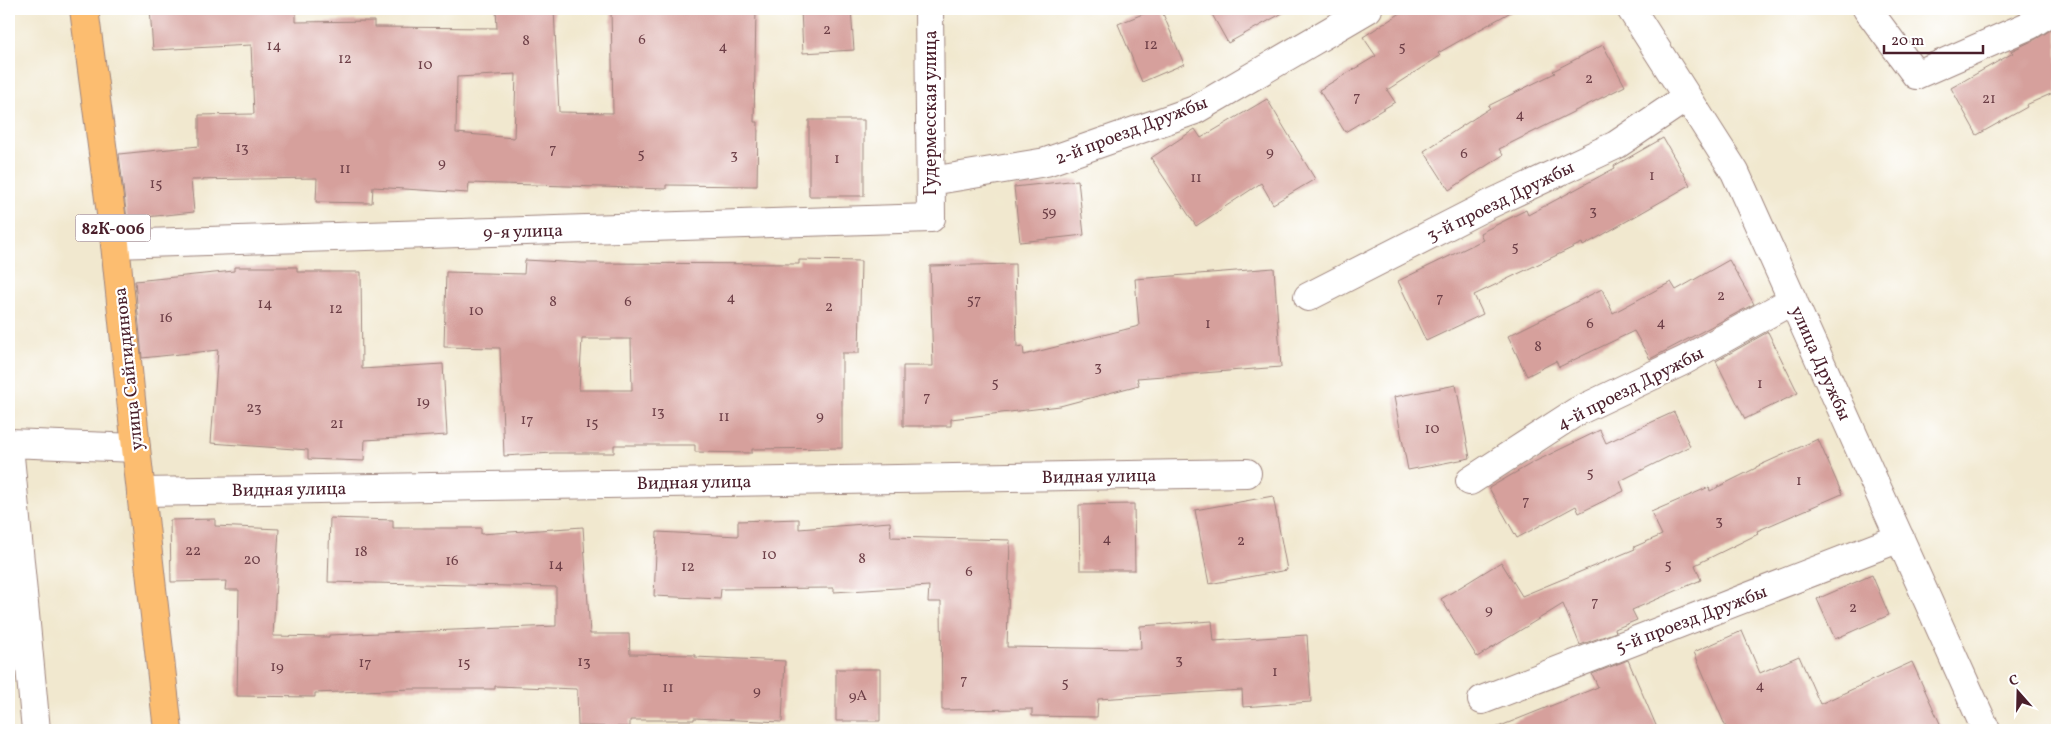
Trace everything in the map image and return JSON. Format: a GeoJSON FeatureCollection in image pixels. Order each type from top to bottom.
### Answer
{"type":"FeatureCollection","features":[{"type":"Feature","properties":{"kind":"main road","name":"улица Сайгидинова"},"geometry":{"type":"LineString","coordinates":[[84,9],[115,244],[168,730]]}},
{"type":"Feature","properties":{"kind":"street","name":"Гудермесская улица"},"geometry":{"type":"LineString","coordinates":[[929,9],[930,218]]}},
{"type":"Feature","properties":{"kind":"street","name":"2-й проезд Дружбы"},"geometry":{"type":"LineString","coordinates":[[931,181],[1046,162],[1194,110],[1368,9]]}},
{"type":"Feature","properties":{"kind":"street","name":"улица Дружбы"},"geometry":{"type":"LineString","coordinates":[[1631,9],[1735,172],[1986,730]]}},
{"type":"Feature","properties":{"kind":"street"},"geometry":{"type":"LineString","coordinates":[[1867,9],[1916,75],[2030,25],[2055,9]]}},
{"type":"Feature","properties":{"kind":"street","name":"3-й проезд Дружбы"},"geometry":{"type":"LineString","coordinates":[[1308,298],[1490,204],[1616,145],[1687,97]]}},
{"type":"Feature","properties":{"kind":"street","name":"9-я улица"},"geometry":{"type":"LineString","coordinates":[[115,244],[930,218]]}},
{"type":"Feature","properties":{"kind":"street","name":"4-й проезд Дружбы"},"geometry":{"type":"LineString","coordinates":[[1470,481],[1576,412],[1684,360],[1793,300]]}},
{"type":"Feature","properties":{"kind":"street"},"geometry":{"type":"LineString","coordinates":[[36,730],[9,445],[136,448]]}},
{"type":"Feature","properties":{"kind":"street","name":"Видная улица"},"geometry":{"type":"LineString","coordinates":[[141,492],[1247,473]]}},
{"type":"Feature","properties":{"kind":"street","name":"5-й проезд Дружбы"},"geometry":{"type":"LineString","coordinates":[[1482,700],[1900,538]]}},
{"type":"Feature","properties":{"kind":"building"},"geometry":{"type":"Polygon","coordinates":[[[150,9],[296,9],[296,22],[374,21],[374,27],[497,28],[496,9],[554,9],[559,112],[613,113],[611,9],[756,9],[754,122],[758,122],[757,186],[666,185],[666,189],[469,183],[468,193],[373,187],[372,203],[316,202],[317,178],[191,180],[194,212],[127,219],[119,154],[199,146],[199,115],[254,114],[251,45],[153,50],[150,9]],[[516,74],[457,77],[456,133],[514,138],[516,74]]]}},
{"type":"Feature","properties":{"kind":"building"},"geometry":{"type":"Polygon","coordinates":[[[801,9],[851,9],[854,50],[803,53],[801,9]]]}},
{"type":"Feature","properties":{"kind":"building"},"geometry":{"type":"Polygon","coordinates":[[[1155,9],[1161,9],[1184,64],[1142,82],[1118,24],[1155,9]]]}},
{"type":"Feature","properties":{"kind":"building"},"geometry":{"type":"Polygon","coordinates":[[[1209,9],[1290,9],[1228,43],[1209,9]]]}},
{"type":"Feature","properties":{"kind":"building"},"geometry":{"type":"Polygon","coordinates":[[[1407,9],[1516,9],[1438,53],[1440,56],[1387,90],[1395,102],[1345,132],[1319,90],[1376,56],[1363,37],[1407,9]]]}},
{"type":"Feature","properties":{"kind":"building"},"geometry":{"type":"Polygon","coordinates":[[[2057,26],[2057,96],[2055,92],[2026,105],[2027,107],[1977,135],[1951,88],[2013,53],[2011,51],[2057,26]]]}},
{"type":"Feature","properties":{"kind":"building"},"geometry":{"type":"Polygon","coordinates":[[[1603,45],[1625,86],[1499,149],[1503,155],[1449,190],[1424,151],[1490,108],[1488,106],[1555,73],[1553,71],[1603,45]]]}},
{"type":"Feature","properties":{"kind":"building"},"geometry":{"type":"Polygon","coordinates":[[[1267,99],[1315,179],[1273,204],[1261,183],[1196,226],[1151,158],[1195,129],[1201,138],[1267,99]]]}},
{"type":"Feature","properties":{"kind":"building"},"geometry":{"type":"Polygon","coordinates":[[[809,120],[864,120],[864,196],[809,196],[809,120]]]}},
{"type":"Feature","properties":{"kind":"building"},"geometry":{"type":"Polygon","coordinates":[[[1663,138],[1690,185],[1583,246],[1582,243],[1474,295],[1483,314],[1426,341],[1398,281],[1483,240],[1480,233],[1526,210],[1528,215],[1615,168],[1614,166],[1663,138]]]}},
{"type":"Feature","properties":{"kind":"building"},"geometry":{"type":"Polygon","coordinates":[[[1078,180],[1084,235],[1020,242],[1014,187],[1078,180]]]}},
{"type":"Feature","properties":{"kind":"building"},"geometry":{"type":"Polygon","coordinates":[[[525,260],[581,263],[799,264],[799,260],[861,261],[859,353],[842,353],[842,448],[752,449],[752,453],[695,452],[695,445],[614,445],[614,453],[553,453],[504,456],[500,348],[444,347],[446,272],[524,274],[525,260]],[[582,339],[579,390],[632,390],[631,339],[582,339]]]}},
{"type":"Feature","properties":{"kind":"building"},"geometry":{"type":"Polygon","coordinates":[[[1729,260],[1754,304],[1650,359],[1634,331],[1559,367],[1556,361],[1527,376],[1508,336],[1602,289],[1613,313],[1671,282],[1676,290],[1729,260]]]}},
{"type":"Feature","properties":{"kind":"building"},"geometry":{"type":"Polygon","coordinates":[[[1015,264],[1017,347],[1023,346],[1024,355],[1139,326],[1135,279],[1274,268],[1281,367],[1137,378],[1139,385],[1060,406],[951,419],[951,426],[903,426],[903,366],[933,366],[930,266],[1015,264]]]}},
{"type":"Feature","properties":{"kind":"building"},"geometry":{"type":"Polygon","coordinates":[[[234,267],[297,267],[297,272],[361,272],[362,369],[443,364],[447,435],[365,440],[364,461],[308,459],[308,450],[211,443],[218,350],[142,358],[135,281],[234,271],[234,267]]]}},
{"type":"Feature","properties":{"kind":"building"},"geometry":{"type":"Polygon","coordinates":[[[1768,332],[1798,393],[1745,419],[1716,361],[1768,332]]]}},
{"type":"Feature","properties":{"kind":"building"},"geometry":{"type":"Polygon","coordinates":[[[1456,385],[1470,458],[1408,470],[1394,397],[1456,385]]]}},
{"type":"Feature","properties":{"kind":"building"},"geometry":{"type":"Polygon","coordinates":[[[1674,412],[1690,446],[1620,481],[1624,491],[1579,513],[1576,506],[1517,538],[1489,488],[1534,462],[1600,430],[1606,443],[1674,412]]]}},
{"type":"Feature","properties":{"kind":"building"},"geometry":{"type":"Polygon","coordinates":[[[1818,439],[1842,494],[1757,531],[1758,534],[1695,565],[1701,580],[1632,610],[1637,620],[1615,629],[1616,632],[1580,645],[1563,604],[1477,657],[1441,599],[1501,562],[1522,596],[1635,549],[1634,547],[1662,535],[1651,512],[1709,487],[1710,491],[1756,467],[1818,439]]]}},
{"type":"Feature","properties":{"kind":"building"},"geometry":{"type":"Polygon","coordinates":[[[1273,496],[1287,570],[1209,584],[1195,510],[1273,496]]]}},
{"type":"Feature","properties":{"kind":"building"},"geometry":{"type":"Polygon","coordinates":[[[1134,504],[1135,570],[1080,570],[1079,505],[1134,504]]]}},
{"type":"Feature","properties":{"kind":"building"},"geometry":{"type":"Polygon","coordinates":[[[330,518],[393,520],[393,528],[481,528],[481,534],[583,527],[590,634],[629,634],[630,654],[695,655],[695,657],[785,661],[782,722],[694,718],[694,720],[630,720],[630,727],[578,726],[577,689],[495,686],[495,689],[411,689],[315,693],[315,697],[237,696],[239,590],[225,590],[226,581],[171,582],[170,520],[215,519],[215,526],[279,529],[273,636],[329,637],[329,635],[556,626],[556,587],[328,582],[330,518]]]}},
{"type":"Feature","properties":{"kind":"building"},"geometry":{"type":"Polygon","coordinates":[[[799,519],[799,529],[890,522],[891,537],[1010,540],[1007,647],[1141,649],[1140,626],[1212,621],[1214,641],[1307,635],[1311,702],[1243,707],[1242,690],[1098,699],[1097,717],[1032,716],[1032,709],[942,710],[941,602],[928,602],[929,586],[834,592],[834,588],[721,589],[720,599],[654,596],[657,532],[738,536],[738,521],[799,519]]]}},
{"type":"Feature","properties":{"kind":"building"},"geometry":{"type":"Polygon","coordinates":[[[1872,575],[1889,615],[1835,639],[1817,599],[1872,575]]]}},
{"type":"Feature","properties":{"kind":"building"},"geometry":{"type":"Polygon","coordinates":[[[1742,631],[1760,673],[1799,656],[1820,704],[1912,662],[1943,730],[1727,730],[1694,652],[1742,631]]]}},
{"type":"Feature","properties":{"kind":"building"},"geometry":{"type":"Polygon","coordinates":[[[1628,660],[1658,730],[1493,730],[1598,687],[1592,674],[1628,660]]]}},
{"type":"Feature","properties":{"kind":"building"},"geometry":{"type":"Polygon","coordinates":[[[836,669],[880,669],[880,721],[836,721],[836,669]]]}}]}
